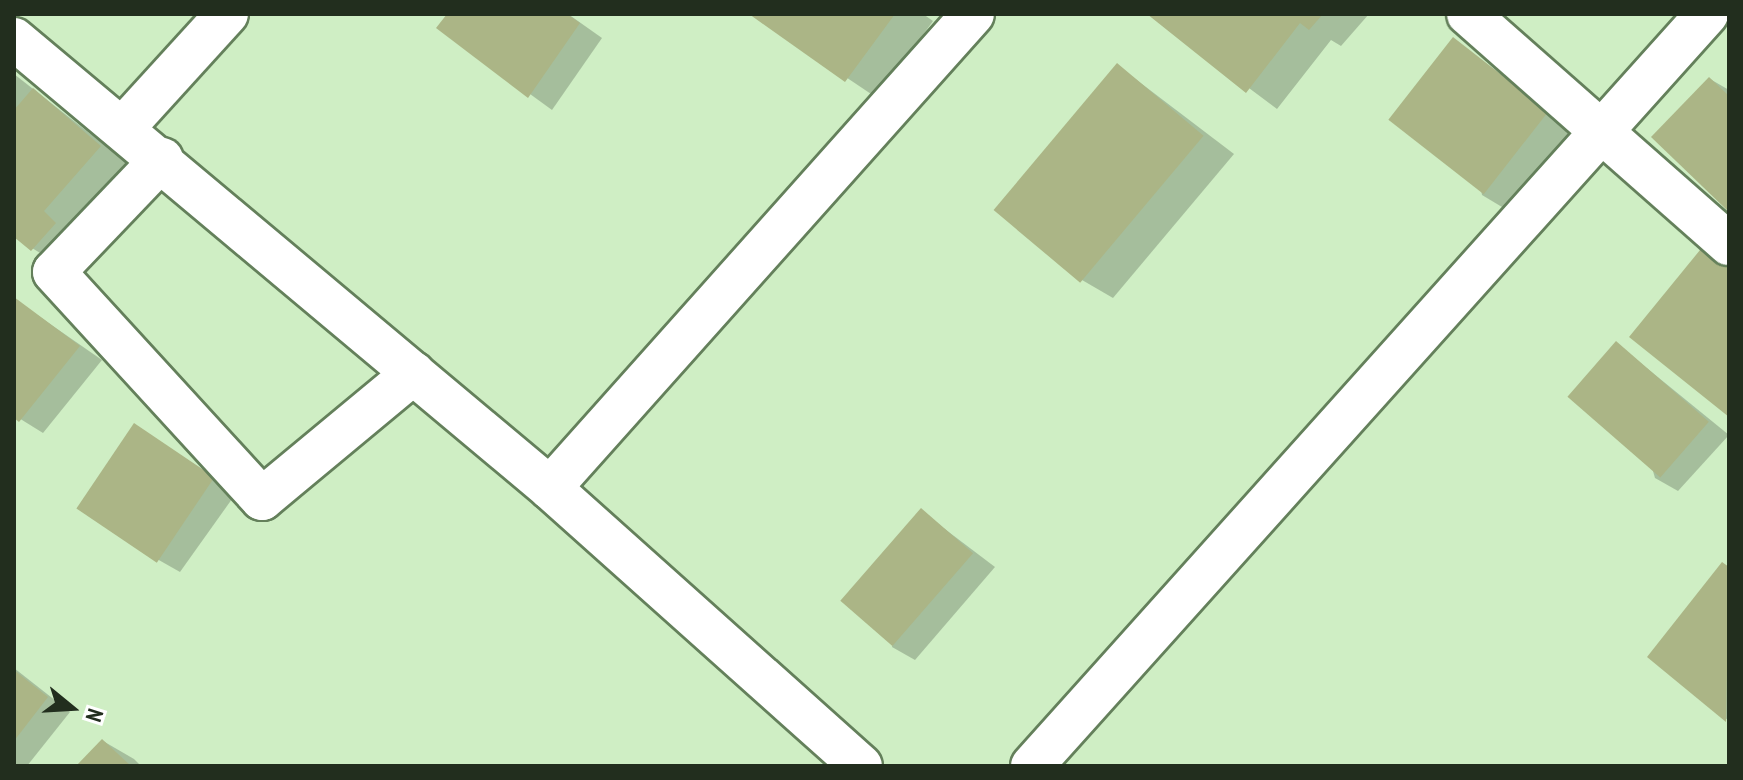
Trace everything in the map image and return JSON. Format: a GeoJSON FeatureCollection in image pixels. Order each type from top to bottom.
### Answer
{"type":"FeatureCollection","features":[{"type":"Feature","properties":{"kind":"street"},"geometry":{"type":"LineString","coordinates":[[124,127],[227,14]]}},
{"type":"Feature","properties":{"kind":"street"},"geometry":{"type":"LineString","coordinates":[[550,488],[973,14]]}},
{"type":"Feature","properties":{"kind":"street"},"geometry":{"type":"LineString","coordinates":[[1468,14],[1604,129],[1729,244]]}},
{"type":"Feature","properties":{"kind":"street"},"geometry":{"type":"LineString","coordinates":[[1032,766],[1707,14]]}},
{"type":"Feature","properties":{"kind":"street"},"geometry":{"type":"LineString","coordinates":[[14,39],[124,127],[550,488],[861,766]]}},
{"type":"Feature","properties":{"kind":"street"},"geometry":{"type":"LineString","coordinates":[[162,159],[54,272],[262,499],[414,373]]}},
{"type":"Feature","properties":{"kind":"building"},"geometry":{"type":"Polygon","coordinates":[[[447,14],[567,14],[580,23],[528,98],[436,28],[447,14]]]}},
{"type":"Feature","properties":{"kind":"building"},"geometry":{"type":"Polygon","coordinates":[[[749,14],[895,14],[845,82],[749,14]]]}},
{"type":"Feature","properties":{"kind":"building"},"geometry":{"type":"Polygon","coordinates":[[[1147,14],[1323,14],[1309,30],[1300,23],[1246,93],[1147,14]]]}},
{"type":"Feature","properties":{"kind":"building"},"geometry":{"type":"Polygon","coordinates":[[[1453,37],[1548,111],[1484,194],[1388,120],[1453,37]]]}},
{"type":"Feature","properties":{"kind":"building"},"geometry":{"type":"Polygon","coordinates":[[[1117,63],[1204,136],[1080,283],[994,210],[1117,63]]]}},
{"type":"Feature","properties":{"kind":"building"},"geometry":{"type":"Polygon","coordinates":[[[1709,77],[1729,96],[1729,212],[1651,137],[1709,77]]]}},
{"type":"Feature","properties":{"kind":"building"},"geometry":{"type":"Polygon","coordinates":[[[33,88],[101,146],[44,211],[56,223],[31,251],[14,237],[14,110],[33,88]]]}},
{"type":"Feature","properties":{"kind":"building"},"geometry":{"type":"Polygon","coordinates":[[[1709,239],[1729,256],[1729,417],[1629,337],[1709,239]]]}},
{"type":"Feature","properties":{"kind":"building"},"geometry":{"type":"Polygon","coordinates":[[[14,297],[80,346],[19,422],[14,418],[14,297]]]}},
{"type":"Feature","properties":{"kind":"building"},"geometry":{"type":"Polygon","coordinates":[[[1616,341],[1709,422],[1660,478],[1567,397],[1616,341]]]}},
{"type":"Feature","properties":{"kind":"building"},"geometry":{"type":"Polygon","coordinates":[[[134,423],[214,477],[157,563],[76,508],[134,423]]]}},
{"type":"Feature","properties":{"kind":"building"},"geometry":{"type":"Polygon","coordinates":[[[921,508],[973,553],[892,646],[840,601],[921,508]]]}},
{"type":"Feature","properties":{"kind":"building"},"geometry":{"type":"Polygon","coordinates":[[[1722,562],[1729,567],[1726,722],[1647,657],[1722,562]]]}},
{"type":"Feature","properties":{"kind":"building"},"geometry":{"type":"Polygon","coordinates":[[[14,670],[48,697],[14,741],[14,670]]]}},
{"type":"Feature","properties":{"kind":"building"},"geometry":{"type":"Polygon","coordinates":[[[102,739],[131,766],[76,766],[102,739]]]}}]}
